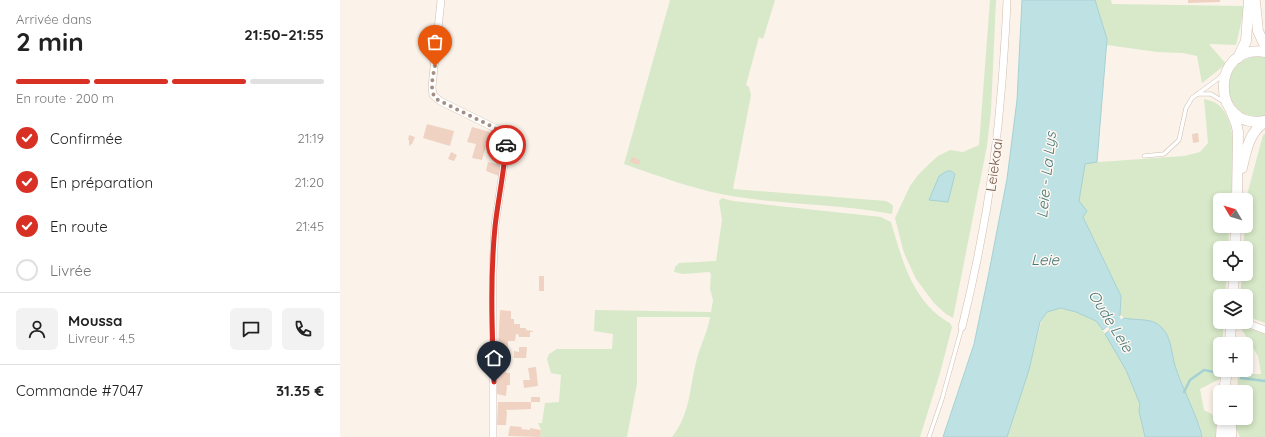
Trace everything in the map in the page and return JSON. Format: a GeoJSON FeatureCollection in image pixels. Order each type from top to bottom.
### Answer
{"type":"FeatureCollection","features":[{"type":"Feature","properties":{"kind":"main road"},"geometry":{"type":"LineString","coordinates":[[1237,193],[1238,132],[1236,123],[1223,94],[1223,84],[1227,69],[1238,58],[1246,41],[1249,0]]}},
{"type":"Feature","properties":{"kind":"main road"},"geometry":{"type":"LineString","coordinates":[[1255,0],[1258,31],[1265,46]]}},
{"type":"Feature","properties":{"kind":"main road"},"geometry":{"type":"LineString","coordinates":[[1238,58],[1252,52],[1265,52]]}},
{"type":"Feature","properties":{"kind":"main road"},"geometry":{"type":"LineString","coordinates":[[1229,106],[1238,116],[1247,120],[1265,122]]}},
{"type":"Feature","properties":{"kind":"main road"},"geometry":{"type":"LineString","coordinates":[[1238,193],[1244,158],[1251,138],[1257,128],[1265,122]]}},
{"type":"Feature","properties":{"kind":"main road"},"geometry":{"type":"LineString","coordinates":[[1231,425],[1231,437]]}},
{"type":"Feature","properties":{"kind":"street"},"geometry":{"type":"LineString","coordinates":[[441,0],[432,87],[433,95],[440,101],[501,131],[506,136],[505,157],[495,226],[492,271],[493,437]]}},
{"type":"Feature","properties":{"kind":"street","name":"Leiekaai"},"geometry":{"type":"LineString","coordinates":[[962,327],[980,248],[999,126],[1006,0]]}},
{"type":"Feature","properties":{"kind":"street"},"geometry":{"type":"LineString","coordinates":[[1253,325],[1265,330]]}},
{"type":"Feature","properties":{"kind":"lane"},"geometry":{"type":"LineString","coordinates":[[1144,156],[1164,154],[1179,140],[1186,108],[1192,98],[1218,79],[1227,69]]}},
{"type":"Feature","properties":{"kind":"lane"},"geometry":{"type":"LineString","coordinates":[[1196,94],[1211,94],[1223,100],[1229,106]]}},
{"type":"Feature","properties":{"kind":"lane"},"geometry":{"type":"LineString","coordinates":[[929,437],[942,399],[962,327]]}},
{"type":"Feature","properties":{"kind":"green space"},"geometry":{"type":"Polygon","coordinates":[[[670,0],[775,0],[763,39],[759,37],[746,85],[749,87],[751,95],[733,189],[886,201],[893,206],[892,214],[854,208],[738,197],[680,183],[624,164],[670,0]]]}},
{"type":"Feature","properties":{"kind":"green space"},"geometry":{"type":"Polygon","coordinates":[[[990,0],[996,0],[991,111],[987,146],[953,318],[934,303],[916,279],[904,253],[895,218],[910,186],[918,175],[938,156],[950,150],[963,152],[979,145],[990,0]]]}},
{"type":"Feature","properties":{"kind":"green space"},"geometry":{"type":"Polygon","coordinates":[[[1095,0],[1111,0],[1112,4],[1245,6],[1236,45],[1209,44],[1226,64],[1202,83],[1197,56],[1183,53],[1157,52],[1107,45],[1107,39],[1095,0]]]}},
{"type":"Feature","properties":{"kind":"green space"},"geometry":{"type":"Polygon","coordinates":[[[1252,57],[1265,57],[1265,116],[1252,116],[1241,111],[1235,106],[1231,99],[1229,83],[1235,68],[1241,62],[1252,57]]]}},
{"type":"Feature","properties":{"kind":"green space"},"geometry":{"type":"Polygon","coordinates":[[[1204,99],[1216,103],[1224,111],[1229,122],[1234,148],[1232,193],[1213,193],[1213,233],[1229,233],[1228,241],[1213,241],[1213,281],[1226,281],[1226,289],[1213,289],[1213,329],[1223,329],[1223,337],[1213,337],[1213,377],[1220,377],[1220,379],[1200,389],[1204,410],[1213,415],[1213,425],[1217,425],[1216,437],[1202,437],[1200,426],[1174,364],[1169,338],[1152,321],[1131,320],[1120,315],[1121,296],[1083,217],[1079,201],[1085,163],[1184,156],[1200,152],[1208,143],[1204,99]]]}},
{"type":"Feature","properties":{"kind":"green space"},"geometry":{"type":"Polygon","coordinates":[[[1265,134],[1265,323],[1253,319],[1253,289],[1241,289],[1241,281],[1253,281],[1253,241],[1244,241],[1244,233],[1253,233],[1253,193],[1248,193],[1263,135],[1265,134]]]}},
{"type":"Feature","properties":{"kind":"green space"},"geometry":{"type":"Polygon","coordinates":[[[722,198],[733,201],[881,217],[891,222],[905,265],[918,292],[927,304],[937,314],[950,323],[952,327],[940,373],[920,437],[672,437],[687,408],[695,366],[710,317],[637,317],[637,384],[627,437],[540,437],[541,430],[538,423],[542,423],[545,403],[559,402],[561,375],[551,373],[547,359],[549,354],[557,349],[612,349],[613,334],[594,331],[595,310],[711,312],[713,300],[710,289],[711,274],[709,272],[683,274],[674,272],[675,267],[679,263],[716,261],[722,220],[719,201],[722,198]]]}},
{"type":"Feature","properties":{"kind":"green space"},"geometry":{"type":"Polygon","coordinates":[[[1061,308],[1076,312],[1096,321],[1109,339],[1126,370],[1140,404],[1139,411],[1145,437],[1007,437],[1029,370],[1041,322],[1047,312],[1061,308]]]}},
{"type":"Feature","properties":{"kind":"green space"},"geometry":{"type":"Polygon","coordinates":[[[1241,329],[1251,329],[1265,334],[1265,437],[1240,437],[1235,426],[1253,425],[1253,385],[1237,385],[1238,377],[1253,377],[1253,374],[1261,374],[1258,356],[1253,348],[1253,337],[1246,337],[1241,329]]]}},
{"type":"Feature","properties":{"kind":"water","name":"Leie"},"geometry":{"type":"Polygon","coordinates":[[[1022,0],[1095,0],[1107,39],[1097,162],[1085,164],[1079,201],[1087,211],[1083,217],[1121,296],[1120,315],[1103,330],[1096,321],[1076,312],[1061,308],[1047,312],[1040,322],[1029,370],[1007,437],[943,437],[974,344],[1007,179],[1017,100],[1022,0]]]}},
{"type":"Feature","properties":{"kind":"water"},"geometry":{"type":"Polygon","coordinates":[[[947,171],[951,171],[955,174],[948,202],[929,200],[939,176],[947,171]]]}},
{"type":"Feature","properties":{"kind":"water"},"geometry":{"type":"Polygon","coordinates":[[[1124,318],[1154,322],[1167,335],[1174,362],[1198,422],[1202,437],[1145,437],[1139,411],[1140,404],[1126,370],[1105,334],[1124,318]]]}},
{"type":"Feature","properties":{"kind":"building"},"geometry":{"type":"Polygon","coordinates":[[[1188,0],[1220,0],[1220,2],[1188,3],[1188,0]]]}},
{"type":"Feature","properties":{"kind":"building"},"geometry":{"type":"Polygon","coordinates":[[[427,124],[454,131],[450,146],[423,138],[427,124]]]}},
{"type":"Feature","properties":{"kind":"building"},"geometry":{"type":"Polygon","coordinates":[[[472,127],[490,132],[482,160],[472,158],[476,144],[467,142],[472,127]]]}},
{"type":"Feature","properties":{"kind":"building"},"geometry":{"type":"Polygon","coordinates":[[[1198,133],[1199,142],[1193,143],[1192,134],[1198,133]]]}},
{"type":"Feature","properties":{"kind":"building"},"geometry":{"type":"Polygon","coordinates":[[[409,135],[415,137],[410,146],[408,140],[409,135]]]}},
{"type":"Feature","properties":{"kind":"building"},"geometry":{"type":"Polygon","coordinates":[[[451,152],[457,155],[454,161],[448,159],[451,152]]]}},
{"type":"Feature","properties":{"kind":"building"},"geometry":{"type":"Polygon","coordinates":[[[632,157],[640,160],[639,165],[630,162],[632,157]]]}},
{"type":"Feature","properties":{"kind":"building"},"geometry":{"type":"Polygon","coordinates":[[[497,161],[501,162],[499,176],[486,171],[488,162],[496,164],[497,161]]]}},
{"type":"Feature","properties":{"kind":"building"},"geometry":{"type":"Polygon","coordinates":[[[539,276],[544,276],[544,291],[539,291],[539,276]]]}},
{"type":"Feature","properties":{"kind":"building"},"geometry":{"type":"Polygon","coordinates":[[[500,310],[511,311],[511,319],[514,319],[514,324],[520,324],[520,328],[526,328],[526,330],[533,331],[530,332],[530,337],[519,337],[518,334],[516,334],[515,341],[508,341],[508,348],[498,348],[500,310]]]}},
{"type":"Feature","properties":{"kind":"building"},"geometry":{"type":"Polygon","coordinates":[[[519,347],[527,347],[526,358],[514,358],[514,351],[519,352],[519,347]]]}},
{"type":"Feature","properties":{"kind":"building"},"geometry":{"type":"Polygon","coordinates":[[[496,358],[505,358],[506,373],[510,373],[510,385],[507,385],[506,396],[497,394],[496,358]]]}},
{"type":"Feature","properties":{"kind":"building"},"geometry":{"type":"Polygon","coordinates":[[[536,367],[538,386],[524,388],[523,380],[530,380],[528,368],[536,367]]]}},
{"type":"Feature","properties":{"kind":"building"},"geometry":{"type":"Polygon","coordinates":[[[531,397],[540,397],[540,402],[531,402],[531,397]]]}},
{"type":"Feature","properties":{"kind":"building"},"geometry":{"type":"Polygon","coordinates":[[[498,402],[531,402],[531,409],[506,410],[506,425],[497,425],[498,402]]]}},
{"type":"Feature","properties":{"kind":"building"},"geometry":{"type":"Polygon","coordinates":[[[510,426],[522,427],[521,429],[530,430],[530,428],[541,430],[540,437],[508,436],[510,426]]]}},
{"type":"Feature","properties":{"kind":"waterway","name":"Oude Leie"},"geometry":{"type":"LineString","coordinates":[[1103,303],[1126,343]]}},
{"type":"Feature","properties":{"kind":"waterway"},"geometry":{"type":"LineString","coordinates":[[1184,392],[1190,380],[1204,370],[1213,372]]}},
{"type":"Feature","properties":{"kind":"waterway"},"geometry":{"type":"LineString","coordinates":[[1241,378],[1265,381]]}},
{"type":"Feature","properties":{"kind":"way so far"},"geometry":{"type":"LineString","coordinates":[[435,66],[432,91],[436,99],[501,131],[506,136],[506,145]]}},
{"type":"Feature","properties":{"kind":"route"},"geometry":{"type":"LineString","coordinates":[[494,382],[492,271],[495,226],[506,145]]}},
{"type":"Feature","properties":{"kind":"water label","name":"Leie - La Lys"},"geometry":{"type":"Point","coordinates":[1046,175]}}]}
